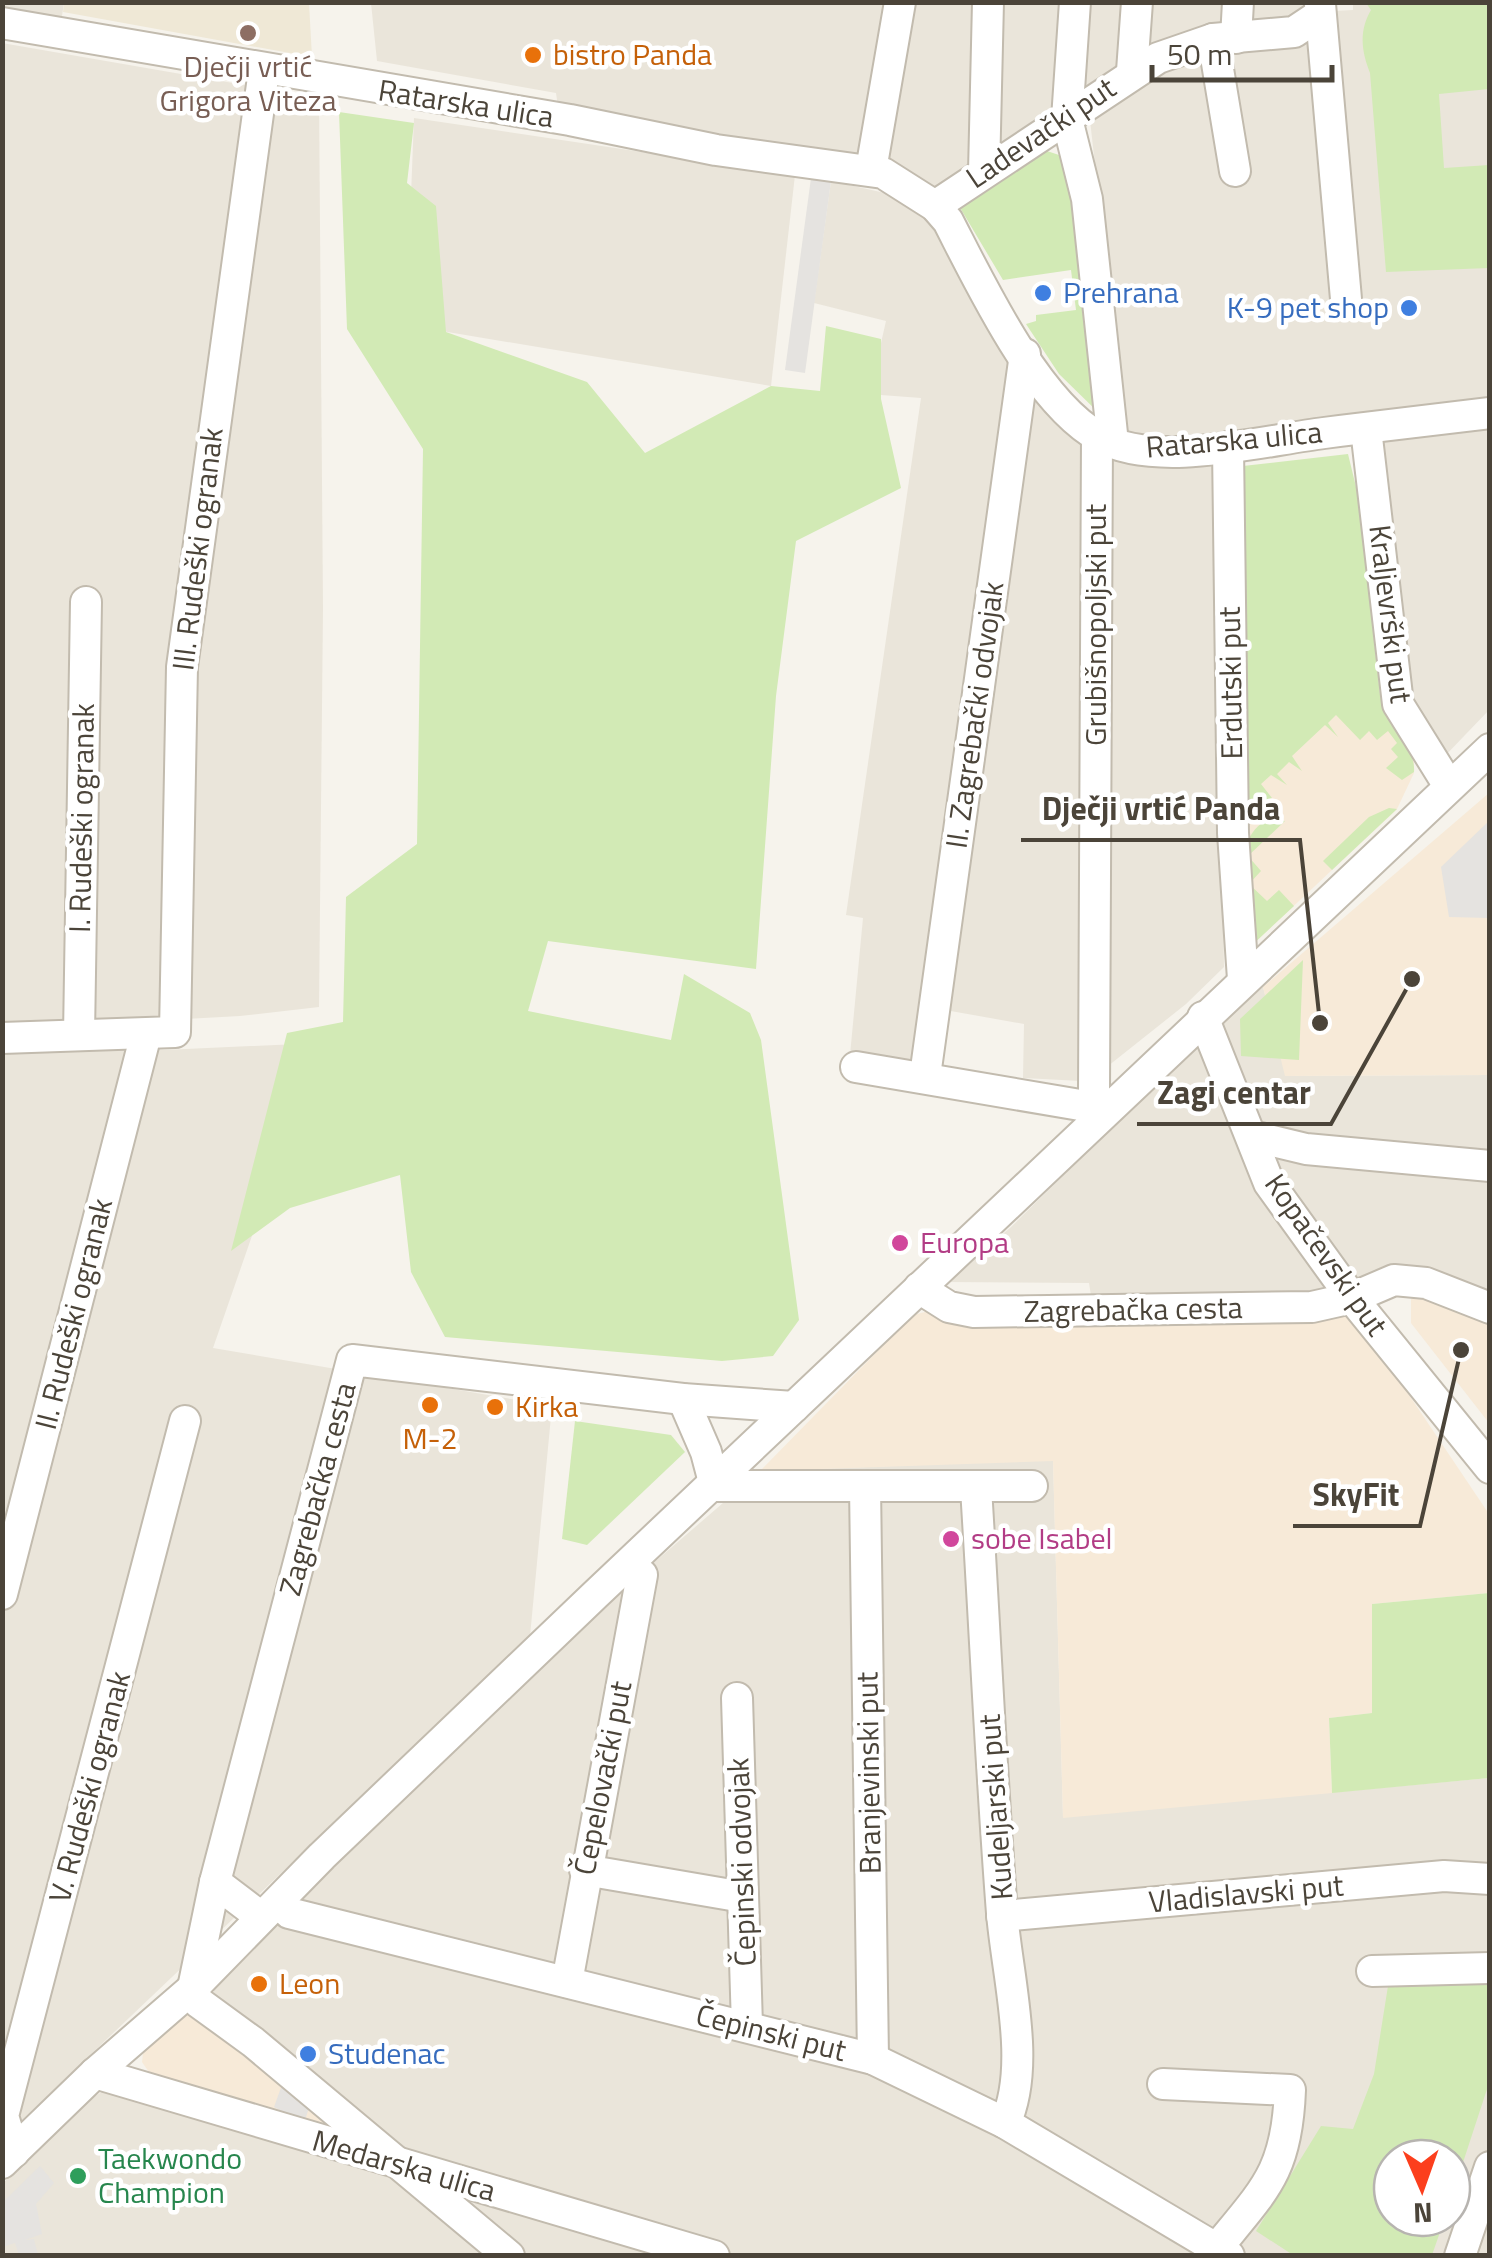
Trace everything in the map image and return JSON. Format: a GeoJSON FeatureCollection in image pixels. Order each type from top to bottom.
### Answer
{"type":"FeatureCollection","features":[{"type":"Feature","properties":{"kind":"street"},"geometry":{"type":"LineString","coordinates":[[871,170],[900,2]]}},
{"type":"Feature","properties":{"kind":"street"},"geometry":{"type":"LineString","coordinates":[[984,172],[988,2]]}},
{"type":"Feature","properties":{"kind":"street","name":"Grubišnopoljski put"},"geometry":{"type":"LineString","coordinates":[[1075,2],[1067,119],[1087,199],[1105,440],[1094,1092],[1100,1113]]}},
{"type":"Feature","properties":{"kind":"street"},"geometry":{"type":"LineString","coordinates":[[1132,71],[1137,2]]}},
{"type":"Feature","properties":{"kind":"street"},"geometry":{"type":"LineString","coordinates":[[1236,171],[1224,38],[1238,2]]}},
{"type":"Feature","properties":{"kind":"street"},"geometry":{"type":"LineString","coordinates":[[1319,9],[1346,299]]}},
{"type":"Feature","properties":{"kind":"street","name":"Ladevački put"},"geometry":{"type":"LineString","coordinates":[[935,206],[1132,71],[1224,38],[1294,32],[1319,9]]}},
{"type":"Feature","properties":{"kind":"street","name":"Ratarska ulica"},"geometry":{"type":"LineString","coordinates":[[2,23],[570,120],[716,150],[884,173],[935,206],[1025,354],[1059,402],[1105,440],[1159,451],[1228,447],[1490,412]]}},
{"type":"Feature","properties":{"kind":"street","name":"III. Rudeški ogranak"},"geometry":{"type":"LineString","coordinates":[[160,1033],[182,667],[264,70]]}},
{"type":"Feature","properties":{"kind":"street","name":"II. Zagrebački odvojak"},"geometry":{"type":"LineString","coordinates":[[925,1076],[1025,354]]}},
{"type":"Feature","properties":{"kind":"street","name":"Kraljevrški put"},"geometry":{"type":"LineString","coordinates":[[1366,428],[1398,704],[1448,786]]}},
{"type":"Feature","properties":{"kind":"street","name":"Erdutski put"},"geometry":{"type":"LineString","coordinates":[[1228,447],[1233,834],[1243,979]]}},
{"type":"Feature","properties":{"kind":"street","name":"I. Rudeški ogranak"},"geometry":{"type":"LineString","coordinates":[[79,1035],[86,602]]}},
{"type":"Feature","properties":{"kind":"street"},"geometry":{"type":"LineString","coordinates":[[8,2157],[95,2073],[194,1988],[270,1909],[594,1595],[714,1486],[1100,1113],[1490,750]]}},
{"type":"Feature","properties":{"kind":"street","name":"Kopačevski put"},"geometry":{"type":"LineString","coordinates":[[1203,1018],[1269,1182],[1352,1298],[1490,1468]]}},
{"type":"Feature","properties":{"kind":"street"},"geometry":{"type":"LineString","coordinates":[[2,1038],[160,1033]]}},
{"type":"Feature","properties":{"kind":"street","name":"II. Rudeški ogranak"},"geometry":{"type":"LineString","coordinates":[[2,1594],[160,1033]]}},
{"type":"Feature","properties":{"kind":"street"},"geometry":{"type":"LineString","coordinates":[[856,1067],[1080,1105],[1100,1113]]}},
{"type":"Feature","properties":{"kind":"street"},"geometry":{"type":"LineString","coordinates":[[1252,1136],[1306,1149],[1490,1166]]}},
{"type":"Feature","properties":{"kind":"street","name":"Zagrebačka cesta"},"geometry":{"type":"LineString","coordinates":[[919,1288],[949,1307],[974,1312],[1312,1307],[1352,1298],[1394,1280],[1426,1283],[1490,1308]]}},
{"type":"Feature","properties":{"kind":"street","name":"Zagrebačka cesta"},"geometry":{"type":"LineString","coordinates":[[194,1988],[215,1882],[352,1360],[682,1399],[794,1407]]}},
{"type":"Feature","properties":{"kind":"street"},"geometry":{"type":"LineString","coordinates":[[682,1399],[706,1452],[714,1486]]}},
{"type":"Feature","properties":{"kind":"street","name":"V. Rudeški ogranak"},"geometry":{"type":"LineString","coordinates":[[8,2157],[3,2116],[185,1421]]}},
{"type":"Feature","properties":{"kind":"street"},"geometry":{"type":"LineString","coordinates":[[714,1486],[1032,1486]]}},
{"type":"Feature","properties":{"kind":"street","name":"Branjevinski put"},"geometry":{"type":"LineString","coordinates":[[864,1486],[873,2059]]}},
{"type":"Feature","properties":{"kind":"street","name":"Kudeljarski put"},"geometry":{"type":"LineString","coordinates":[[976,1488],[1002,1916],[1018,2077],[1015,2104],[1005,2123]]}},
{"type":"Feature","properties":{"kind":"street","name":"Čepelovački put"},"geometry":{"type":"LineString","coordinates":[[567,1982],[642,1575]]}},
{"type":"Feature","properties":{"kind":"street","name":"Čepinski odvojak"},"geometry":{"type":"LineString","coordinates":[[736,1698],[746,2026]]}},
{"type":"Feature","properties":{"kind":"street"},"geometry":{"type":"LineString","coordinates":[[585,1870],[744,1897]]}},
{"type":"Feature","properties":{"kind":"street","name":"Vladislavski put"},"geometry":{"type":"LineString","coordinates":[[1002,1916],[1444,1876],[1490,1879]]}},
{"type":"Feature","properties":{"kind":"street"},"geometry":{"type":"LineString","coordinates":[[215,1882],[270,1909]]}},
{"type":"Feature","properties":{"kind":"street","name":"Čepinski put"},"geometry":{"type":"LineString","coordinates":[[270,1909],[873,2059],[1005,2123],[1223,2252]]}},
{"type":"Feature","properties":{"kind":"street"},"geometry":{"type":"LineString","coordinates":[[1372,1972],[1490,1968]]}},
{"type":"Feature","properties":{"kind":"street"},"geometry":{"type":"LineString","coordinates":[[194,1988],[198,2002],[253,2042],[510,2256]]}},
{"type":"Feature","properties":{"kind":"street","name":"Medarska ulica"},"geometry":{"type":"LineString","coordinates":[[95,2073],[714,2256]]}},
{"type":"Feature","properties":{"kind":"street"},"geometry":{"type":"LineString","coordinates":[[1164,2084],[1290,2090],[1289,2128],[1279,2166],[1223,2252]]}},
{"type":"Feature","properties":{"kind":"street"},"geometry":{"type":"LineString","coordinates":[[1460,2256],[1490,2167]]}},
{"type":"Feature","properties":{"kind":"shaded area"},"geometry":{"type":"Polygon","coordinates":[[[2,3],[64,3],[61,22],[3,12],[2,3]]]}},
{"type":"Feature","properties":{"kind":"shaded area","name":"Dječji vrtić Grigora Viteza"},"geometry":{"type":"Polygon","coordinates":[[[64,3],[309,3],[312,57],[63,12],[64,3]]]}},
{"type":"Feature","properties":{"kind":"shaded area"},"geometry":{"type":"Polygon","coordinates":[[[371,3],[1312,3],[1311,18],[1227,28],[934,187],[889,159],[675,132],[558,107],[556,93],[377,61],[371,3]]]}},
{"type":"Feature","properties":{"kind":"shaded area"},"geometry":{"type":"Polygon","coordinates":[[[1353,3],[1489,3],[1489,404],[1184,439],[1125,433],[1089,111],[1122,84],[1334,11],[1353,10],[1353,3]]]}},
{"type":"Feature","properties":{"kind":"shaded area"},"geometry":{"type":"Polygon","coordinates":[[[2,43],[319,98],[323,608],[319,1007],[240,1016],[3,1029],[2,43]]]}},
{"type":"Feature","properties":{"kind":"shaded area"},"geometry":{"type":"Polygon","coordinates":[[[414,118],[795,175],[771,386],[406,325],[414,118]]]}},
{"type":"Feature","properties":{"kind":"shaded area"},"geometry":{"type":"Polygon","coordinates":[[[811,178],[831,181],[805,373],[785,370],[811,178]]]}},
{"type":"Feature","properties":{"kind":"shaded area"},"geometry":{"type":"Polygon","coordinates":[[[831,181],[894,195],[932,217],[1014,363],[918,1065],[850,1055],[863,918],[846,915],[921,398],[881,395],[881,343],[886,321],[814,303],[831,181]]]}},
{"type":"Feature","properties":{"kind":"shaded area"},"geometry":{"type":"Polygon","coordinates":[[[1033,398],[1087,448],[1081,1081],[1023,1078],[1024,1024],[945,1010],[1033,398]]]}},
{"type":"Feature","properties":{"kind":"shaded area"},"geometry":{"type":"Polygon","coordinates":[[[1489,422],[1489,710],[1442,759],[1415,712],[1380,442],[1489,422]]]}},
{"type":"Feature","properties":{"kind":"shaded area"},"geometry":{"type":"Polygon","coordinates":[[[1102,460],[1224,460],[1220,730],[1224,967],[1186,1004],[1108,1066],[1102,460]]]}},
{"type":"Feature","properties":{"kind":"shaded area"},"geometry":{"type":"Polygon","coordinates":[[[1333,707],[1394,724],[1414,759],[1414,773],[1397,809],[1250,947],[1242,798],[1333,707]]]}},
{"type":"Feature","properties":{"kind":"shaded area"},"geometry":{"type":"Polygon","coordinates":[[[1489,793],[1489,1075],[1285,1076],[1263,987],[1489,793]]]}},
{"type":"Feature","properties":{"kind":"shaded area"},"geometry":{"type":"Polygon","coordinates":[[[1489,821],[1489,918],[1449,917],[1441,867],[1489,821]]]}},
{"type":"Feature","properties":{"kind":"shaded area"},"geometry":{"type":"Polygon","coordinates":[[[1263,987],[1286,1076],[1489,1075],[1489,1313],[1411,1286],[1330,1306],[1092,1302],[1089,1283],[945,1282],[1010,1228],[1188,1053],[1263,987]]]}},
{"type":"Feature","properties":{"kind":"shaded area"},"geometry":{"type":"Polygon","coordinates":[[[319,1043],[213,1348],[552,1406],[530,1636],[3,2138],[2,1058],[7,1045],[164,1050],[319,1043]]]}},
{"type":"Feature","properties":{"kind":"shaded area"},"geometry":{"type":"Polygon","coordinates":[[[1411,1286],[1489,1313],[1489,1423],[1411,1323],[1411,1286]]]}},
{"type":"Feature","properties":{"kind":"shaded area"},"geometry":{"type":"Polygon","coordinates":[[[929,1311],[964,1326],[1348,1314],[1358,1319],[1489,1514],[1489,1593],[1372,1604],[1372,1713],[1329,1718],[1332,1793],[1063,1818],[1053,1461],[760,1471],[913,1315],[929,1311]]]}},
{"type":"Feature","properties":{"kind":"shaded area"},"geometry":{"type":"Polygon","coordinates":[[[1053,1460],[1063,1817],[1489,1778],[1489,2255],[3,2256],[3,2183],[92,2098],[105,2090],[135,2093],[214,1998],[214,1982],[635,1579],[760,1471],[1053,1460]]]}},
{"type":"Feature","properties":{"kind":"shaded area"},"geometry":{"type":"Polygon","coordinates":[[[179,2015],[203,2015],[348,2136],[151,2075],[142,2062],[143,2053],[179,2015]]]}},
{"type":"Feature","properties":{"kind":"shaded area"},"geometry":{"type":"Polygon","coordinates":[[[283,2082],[310,2105],[304,2123],[274,2107],[283,2082]]]}},
{"type":"Feature","properties":{"kind":"shaded area"},"geometry":{"type":"Polygon","coordinates":[[[40,2166],[54,2183],[36,2204],[42,2234],[25,2240],[34,2239],[38,2255],[19,2255],[15,2243],[3,2247],[3,2202],[40,2166]]]}},
{"type":"Feature","properties":{"kind":"green space"},"geometry":{"type":"Polygon","coordinates":[[[1366,3],[1489,3],[1489,89],[1439,94],[1444,168],[1489,165],[1489,268],[1386,272],[1370,73],[1363,48],[1363,33],[1371,10],[1366,3]]]}},
{"type":"Feature","properties":{"kind":"green space"},"geometry":{"type":"Polygon","coordinates":[[[339,112],[414,123],[407,183],[436,206],[446,332],[587,382],[645,453],[771,386],[820,391],[826,326],[881,339],[881,399],[901,488],[796,541],[776,696],[756,969],[548,941],[528,1011],[671,1040],[684,974],[750,1013],[761,1040],[799,1320],[773,1356],[722,1361],[445,1337],[411,1272],[400,1175],[290,1208],[231,1251],[287,1033],[343,1022],[346,897],[417,844],[423,449],[347,329],[339,112]]]}},
{"type":"Feature","properties":{"kind":"green space"},"geometry":{"type":"Polygon","coordinates":[[[1047,151],[1068,158],[1103,417],[1059,374],[1026,324],[1036,321],[1036,315],[1076,310],[1071,270],[1003,280],[959,206],[1047,151]]]}},
{"type":"Feature","properties":{"kind":"green space"},"geometry":{"type":"Polygon","coordinates":[[[1348,454],[1358,495],[1380,694],[1386,694],[1414,772],[1402,780],[1386,768],[1398,757],[1391,749],[1397,743],[1388,731],[1377,740],[1369,731],[1360,740],[1336,715],[1328,723],[1338,737],[1325,725],[1292,756],[1302,771],[1289,762],[1277,774],[1287,785],[1271,775],[1261,784],[1272,798],[1242,808],[1243,466],[1348,454]]]}},
{"type":"Feature","properties":{"kind":"green space"},"geometry":{"type":"Polygon","coordinates":[[[1389,808],[1397,809],[1332,870],[1323,861],[1369,817],[1389,808]]]}},
{"type":"Feature","properties":{"kind":"green space"},"geometry":{"type":"Polygon","coordinates":[[[1269,819],[1285,821],[1248,856],[1261,871],[1249,884],[1267,901],[1279,890],[1294,906],[1250,947],[1245,942],[1241,891],[1243,856],[1256,828],[1269,819]]]}},
{"type":"Feature","properties":{"kind":"green space"},"geometry":{"type":"Polygon","coordinates":[[[1303,960],[1299,1060],[1241,1056],[1240,1019],[1303,960]]]}},
{"type":"Feature","properties":{"kind":"green space"},"geometry":{"type":"Polygon","coordinates":[[[575,1421],[671,1435],[685,1452],[587,1545],[562,1539],[575,1421]]]}},
{"type":"Feature","properties":{"kind":"green space"},"geometry":{"type":"Polygon","coordinates":[[[1489,1593],[1489,1778],[1332,1793],[1329,1718],[1372,1713],[1372,1604],[1489,1593]]]}},
{"type":"Feature","properties":{"kind":"green space"},"geometry":{"type":"Polygon","coordinates":[[[1489,1982],[1489,2083],[1471,2138],[1372,2138],[1372,2238],[1438,2238],[1432,2255],[1293,2255],[1256,2231],[1321,2126],[1353,2129],[1374,2074],[1388,1986],[1489,1982]]]}},
{"type":"Feature","properties":{"kind":"place","name":"Dječji vrtić Grigora Viteza"},"geometry":{"type":"Point","coordinates":[248,33]}},
{"type":"Feature","properties":{"kind":"place","name":"bistro Panda"},"geometry":{"type":"Point","coordinates":[533,55]}},
{"type":"Feature","properties":{"kind":"place","name":"Prehrana"},"geometry":{"type":"Point","coordinates":[1043,293]}},
{"type":"Feature","properties":{"kind":"place","name":"K-9 pet shop"},"geometry":{"type":"Point","coordinates":[1409,308]}},
{"type":"Feature","properties":{"kind":"place","name":"Zagi centar"},"geometry":{"type":"Point","coordinates":[1412,979]}},
{"type":"Feature","properties":{"kind":"place","name":"Dječji vrtić Panda"},"geometry":{"type":"Point","coordinates":[1320,1023]}},
{"type":"Feature","properties":{"kind":"place","name":"Europa"},"geometry":{"type":"Point","coordinates":[900,1243]}},
{"type":"Feature","properties":{"kind":"place","name":"SkyFit"},"geometry":{"type":"Point","coordinates":[1461,1350]}},
{"type":"Feature","properties":{"kind":"place","name":"M-2"},"geometry":{"type":"Point","coordinates":[430,1405]}},
{"type":"Feature","properties":{"kind":"place","name":"Kirka"},"geometry":{"type":"Point","coordinates":[495,1407]}},
{"type":"Feature","properties":{"kind":"place","name":"sobe Isabel"},"geometry":{"type":"Point","coordinates":[951,1539]}},
{"type":"Feature","properties":{"kind":"place","name":"Leon"},"geometry":{"type":"Point","coordinates":[259,1984]}},
{"type":"Feature","properties":{"kind":"place","name":"Studenac"},"geometry":{"type":"Point","coordinates":[308,2054]}},
{"type":"Feature","properties":{"kind":"place","name":"Taekwondo Champion"},"geometry":{"type":"Point","coordinates":[78,2176]}}]}
